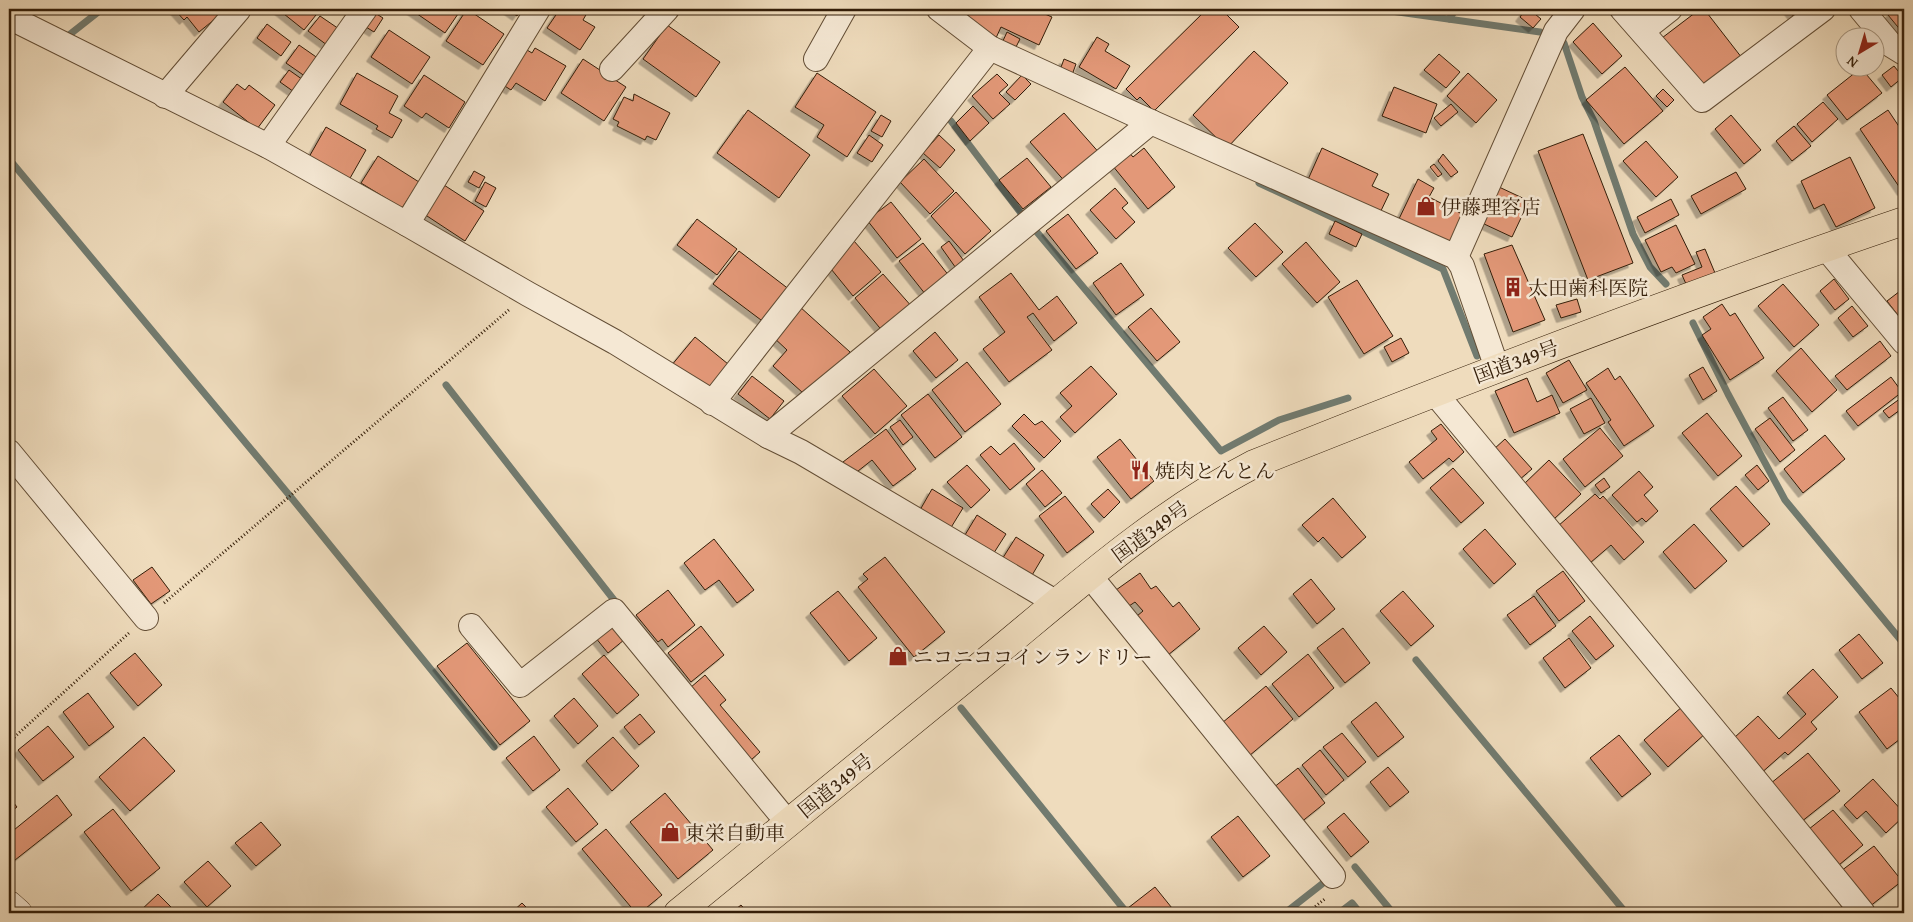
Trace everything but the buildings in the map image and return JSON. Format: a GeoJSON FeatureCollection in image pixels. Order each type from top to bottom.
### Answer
{"type":"FeatureCollection","features":[{"type":"Feature","properties":{"kind":"highway","name":"国道349号"},"geometry":{"type":"LineString","coordinates":[[678,913],[1090,576],[1172,513],[1220,481],[1254,464],[1497,368],[1904,221]]}},
{"type":"Feature","properties":{"kind":"street"},"geometry":{"type":"LineString","coordinates":[[165,96],[239,9]]}},
{"type":"Feature","properties":{"kind":"street"},"geometry":{"type":"LineString","coordinates":[[268,146],[365,9]]}},
{"type":"Feature","properties":{"kind":"street"},"geometry":{"type":"LineString","coordinates":[[407,224],[538,9]]}},
{"type":"Feature","properties":{"kind":"street"},"geometry":{"type":"LineString","coordinates":[[612,68],[667,9]]}},
{"type":"Feature","properties":{"kind":"street"},"geometry":{"type":"LineString","coordinates":[[816,60],[844,9]]}},
{"type":"Feature","properties":{"kind":"street"},"geometry":{"type":"LineString","coordinates":[[939,9],[990,48],[1151,122],[1456,257],[1462,266],[1497,368]]}},
{"type":"Feature","properties":{"kind":"street"},"geometry":{"type":"LineString","coordinates":[[1456,257],[1556,30],[1573,9]]}},
{"type":"Feature","properties":{"kind":"street"},"geometry":{"type":"LineString","coordinates":[[1622,9],[1702,100],[1823,9]]}},
{"type":"Feature","properties":{"kind":"street"},"geometry":{"type":"LineString","coordinates":[[1642,31],[1670,9]]}},
{"type":"Feature","properties":{"kind":"street"},"geometry":{"type":"LineString","coordinates":[[1861,9],[1891,46],[1904,52]]}},
{"type":"Feature","properties":{"kind":"street"},"geometry":{"type":"LineString","coordinates":[[9,17],[268,146],[615,342],[712,403],[768,436],[801,452],[1057,603]]}},
{"type":"Feature","properties":{"kind":"street"},"geometry":{"type":"LineString","coordinates":[[712,403],[990,48]]}},
{"type":"Feature","properties":{"kind":"street"},"geometry":{"type":"LineString","coordinates":[[768,436],[1151,122]]}},
{"type":"Feature","properties":{"kind":"street"},"geometry":{"type":"LineString","coordinates":[[1826,248],[1904,342]]}},
{"type":"Feature","properties":{"kind":"street"},"geometry":{"type":"LineString","coordinates":[[1434,392],[1740,760],[1863,913]]}},
{"type":"Feature","properties":{"kind":"street"},"geometry":{"type":"LineString","coordinates":[[9,452],[146,618]]}},
{"type":"Feature","properties":{"kind":"street"},"geometry":{"type":"LineString","coordinates":[[1090,576],[1333,876]]}},
{"type":"Feature","properties":{"kind":"street"},"geometry":{"type":"LineString","coordinates":[[471,626],[520,685],[614,611],[788,823]]}},
{"type":"Feature","properties":{"kind":"street"},"geometry":{"type":"LineString","coordinates":[[9,905],[18,913]]}},
{"type":"Feature","properties":{"kind":"path"},"geometry":{"type":"LineString","coordinates":[[9,742],[146,618],[528,294]]}},
{"type":"Feature","properties":{"kind":"waterway"},"geometry":{"type":"LineString","coordinates":[[69,35],[102,9]]}},
{"type":"Feature","properties":{"kind":"waterway"},"geometry":{"type":"LineString","coordinates":[[1377,9],[1540,32]]}},
{"type":"Feature","properties":{"kind":"waterway"},"geometry":{"type":"LineString","coordinates":[[1449,19],[1456,9]]}},
{"type":"Feature","properties":{"kind":"waterway"},"geometry":{"type":"LineString","coordinates":[[1564,43],[1582,97],[1594,121],[1633,234],[1650,267],[1666,284]]}},
{"type":"Feature","properties":{"kind":"waterway"},"geometry":{"type":"LineString","coordinates":[[951,121],[1020,212],[1221,451],[1279,420],[1348,398]]}},
{"type":"Feature","properties":{"kind":"waterway"},"geometry":{"type":"LineString","coordinates":[[9,159],[290,496],[494,747]]}},
{"type":"Feature","properties":{"kind":"waterway"},"geometry":{"type":"LineString","coordinates":[[1259,183],[1443,269],[1477,356]]}},
{"type":"Feature","properties":{"kind":"waterway"},"geometry":{"type":"LineString","coordinates":[[1693,323],[1728,394],[1785,500],[1904,644]]}},
{"type":"Feature","properties":{"kind":"waterway"},"geometry":{"type":"LineString","coordinates":[[446,385],[614,600]]}},
{"type":"Feature","properties":{"kind":"waterway"},"geometry":{"type":"LineString","coordinates":[[1416,660],[1626,913]]}},
{"type":"Feature","properties":{"kind":"waterway"},"geometry":{"type":"LineString","coordinates":[[961,708],[1127,913]]}},
{"type":"Feature","properties":{"kind":"waterway"},"geometry":{"type":"LineString","coordinates":[[1355,867],[1393,913]]}},
{"type":"Feature","properties":{"kind":"waterway"},"geometry":{"type":"LineString","coordinates":[[1285,913],[1322,884]]}},
{"type":"Feature","properties":{"kind":"waterway"},"geometry":{"type":"LineString","coordinates":[[1339,913],[1352,903],[1360,913]]}},
{"type":"Feature","properties":{"kind":"place","name":"伊藤理容店"},"geometry":{"type":"Point","coordinates":[1426,206]}},
{"type":"Feature","properties":{"kind":"place","name":"太田歯科医院"},"geometry":{"type":"Point","coordinates":[1513,287]}},
{"type":"Feature","properties":{"kind":"place","name":"焼肉とんとん"},"geometry":{"type":"Point","coordinates":[1140,470]}},
{"type":"Feature","properties":{"kind":"place","name":"ニコニココインランドリー"},"geometry":{"type":"Point","coordinates":[898,656]}},
{"type":"Feature","properties":{"kind":"place","name":"東栄自動車"},"geometry":{"type":"Point","coordinates":[670,832]}}]}
